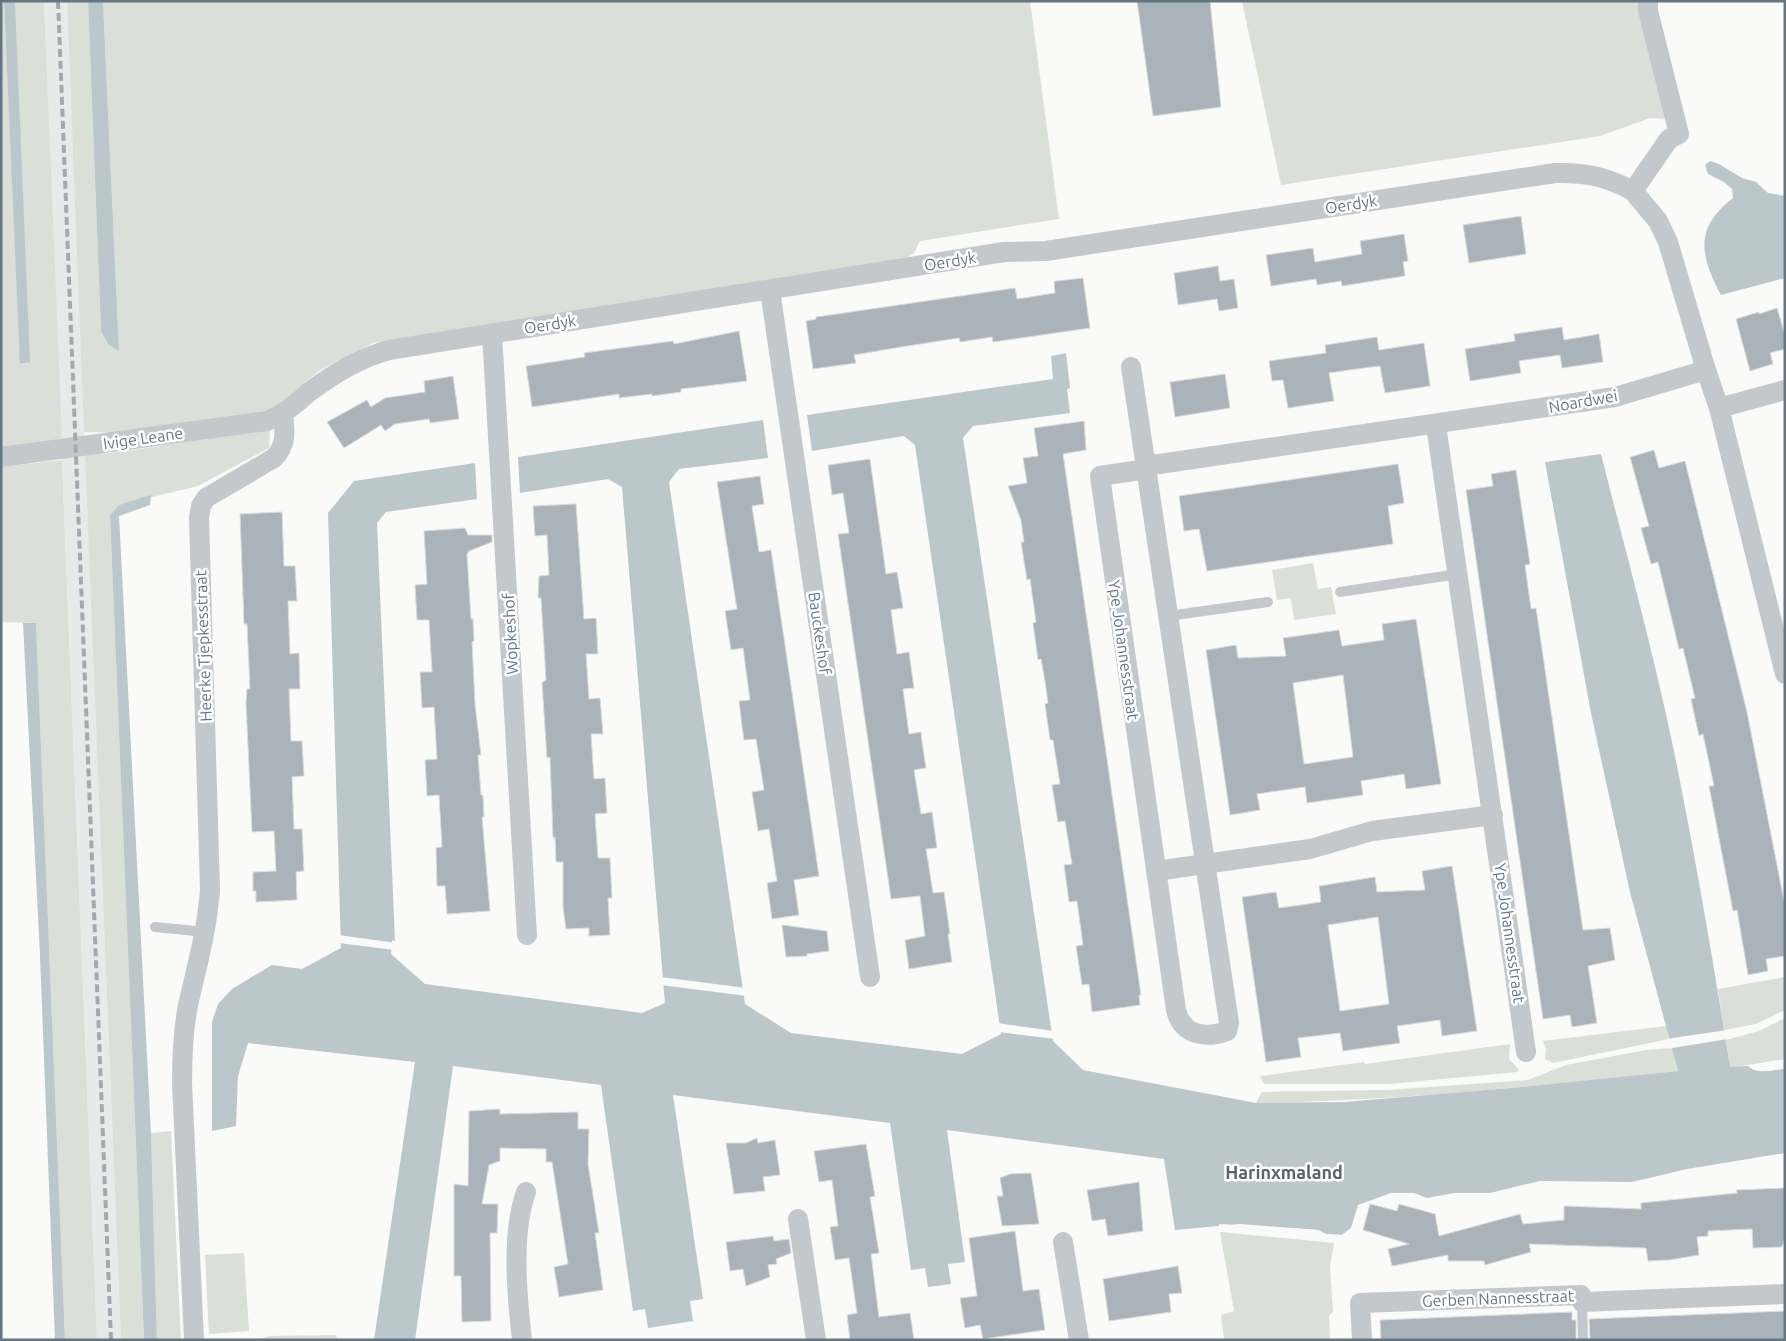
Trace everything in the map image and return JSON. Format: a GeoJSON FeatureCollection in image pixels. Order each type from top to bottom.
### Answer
{"type":"FeatureCollection","features":[{"type":"Feature","properties":{"kind":"street"},"geometry":{"type":"LineString","coordinates":[[1633,191],[1669,139],[1679,134],[1648,11],[1648,1]]}},
{"type":"Feature","properties":{"kind":"street","name":"Oerdyk"},"geometry":{"type":"LineString","coordinates":[[283,414],[331,376],[374,354],[1004,252],[1046,251],[1555,173],[1595,175],[1612,180],[1633,191],[1658,221],[1668,242],[1706,370]]}},
{"type":"Feature","properties":{"kind":"street","name":"Bauckeshof"},"geometry":{"type":"LineString","coordinates":[[770,290],[870,977]]}},
{"type":"Feature","properties":{"kind":"street","name":"Wopkeshof"},"geometry":{"type":"LineString","coordinates":[[492,334],[527,935]]}},
{"type":"Feature","properties":{"kind":"street","name":"Ype Johannesstraat"},"geometry":{"type":"LineString","coordinates":[[1131,367],[1205,864],[1228,1023],[1227,1031],[1222,1033],[1205,1035],[1192,1033],[1182,1026],[1178,1019],[1100,476],[1146,468]]}},
{"type":"Feature","properties":{"kind":"street"},"geometry":{"type":"LineString","coordinates":[[1706,370],[1719,408],[1785,674]]}},
{"type":"Feature","properties":{"kind":"street","name":"Noardwei"},"geometry":{"type":"LineString","coordinates":[[1146,468],[1614,398],[1706,370]]}},
{"type":"Feature","properties":{"kind":"street"},"geometry":{"type":"LineString","coordinates":[[1719,408],[1785,390]]}},
{"type":"Feature","properties":{"kind":"street","name":"Ivige Leane"},"geometry":{"type":"LineString","coordinates":[[1,457],[267,421],[283,414]]}},
{"type":"Feature","properties":{"kind":"street","name":"Heerke Tjepkesstraat"},"geometry":{"type":"LineString","coordinates":[[207,927],[210,890],[201,506],[206,498],[281,452],[285,432],[283,414]]}},
{"type":"Feature","properties":{"kind":"street","name":"Ype Johannesstraat"},"geometry":{"type":"LineString","coordinates":[[1436,425],[1526,1052]]}},
{"type":"Feature","properties":{"kind":"street"},"geometry":{"type":"LineString","coordinates":[[1156,871],[1310,849],[1372,831],[1493,815]]}},
{"type":"Feature","properties":{"kind":"street"},"geometry":{"type":"LineString","coordinates":[[194,1340],[182,1048],[188,1007],[207,927]]}},
{"type":"Feature","properties":{"kind":"street"},"geometry":{"type":"LineString","coordinates":[[522,1340],[518,1252],[520,1208],[526,1192]]}},
{"type":"Feature","properties":{"kind":"street"},"geometry":{"type":"LineString","coordinates":[[798,1219],[816,1340]]}},
{"type":"Feature","properties":{"kind":"street"},"geometry":{"type":"LineString","coordinates":[[1063,1242],[1079,1340]]}},
{"type":"Feature","properties":{"kind":"street","name":"Gerben Nannesstraat"},"geometry":{"type":"LineString","coordinates":[[1362,1340],[1360,1303],[1581,1295],[1582,1302],[1785,1294]]}},
{"type":"Feature","properties":{"kind":"lane"},"geometry":{"type":"LineString","coordinates":[[1340,592],[1458,574]]}},
{"type":"Feature","properties":{"kind":"lane"},"geometry":{"type":"LineString","coordinates":[[1168,616],[1268,602]]}},
{"type":"Feature","properties":{"kind":"lane"},"geometry":{"type":"LineString","coordinates":[[155,927],[207,927]]}},
{"type":"Feature","properties":{"kind":"lane"},"geometry":{"type":"LineString","coordinates":[[1582,1302],[1583,1340]]}},
{"type":"Feature","properties":{"kind":"shaded area"},"geometry":{"type":"Polygon","coordinates":[[[1,1],[4,1],[21,364],[29,362],[15,1],[44,1],[62,438],[40,446],[1,451],[1,1]]]}},
{"type":"Feature","properties":{"kind":"shaded area"},"geometry":{"type":"Polygon","coordinates":[[[4,1],[15,1],[30,362],[20,364],[4,1]]]}},
{"type":"Feature","properties":{"kind":"shaded area"},"geometry":{"type":"Polygon","coordinates":[[[44,1],[67,1],[121,1340],[97,1340],[44,1]]]}},
{"type":"Feature","properties":{"kind":"shaded area"},"geometry":{"type":"Polygon","coordinates":[[[67,1],[88,1],[101,331],[119,351],[103,1],[1030,1],[1059,219],[920,241],[914,253],[906,258],[373,343],[320,370],[272,410],[239,417],[123,433],[84,432],[67,1]]]}},
{"type":"Feature","properties":{"kind":"shaded area"},"geometry":{"type":"Polygon","coordinates":[[[88,1],[103,1],[119,351],[108,344],[101,331],[88,1]]]}},
{"type":"Feature","properties":{"kind":"shaded area"},"geometry":{"type":"Polygon","coordinates":[[[1242,1],[1639,1],[1639,16],[1666,119],[1650,118],[1600,136],[1281,185],[1242,1]]]}},
{"type":"Feature","properties":{"kind":"shaded area"},"geometry":{"type":"Polygon","coordinates":[[[1710,161],[1719,164],[1742,178],[1756,182],[1768,193],[1785,196],[1785,278],[1721,295],[1705,255],[1705,243],[1712,220],[1720,209],[1733,198],[1732,189],[1724,182],[1708,174],[1705,165],[1710,161]]]}},
{"type":"Feature","properties":{"kind":"shaded area"},"geometry":{"type":"Polygon","coordinates":[[[1066,353],[1070,388],[1067,389],[1070,413],[973,426],[963,438],[1053,1041],[1083,1070],[1256,1103],[1344,1102],[1678,1071],[1630,892],[1591,713],[1545,462],[1601,454],[1651,648],[1669,727],[1698,879],[1730,1067],[1748,1066],[1760,1071],[1785,1069],[1785,1153],[1687,1169],[1632,1182],[1540,1181],[1490,1193],[1454,1193],[1427,1198],[1414,1193],[1391,1193],[1358,1205],[1351,1228],[1342,1235],[1326,1234],[1318,1230],[1240,1224],[1175,1230],[1164,1159],[947,1130],[965,1262],[948,1264],[951,1284],[928,1287],[925,1268],[911,1270],[890,1123],[673,1095],[703,1299],[690,1301],[693,1321],[648,1328],[645,1309],[633,1311],[601,1085],[453,1066],[415,1340],[374,1340],[415,1062],[248,1043],[238,1076],[236,1126],[212,1131],[212,1022],[218,1004],[232,989],[272,965],[302,969],[341,948],[328,513],[354,481],[475,463],[477,499],[386,512],[377,523],[395,941],[392,940],[391,954],[425,984],[642,1013],[665,1003],[622,487],[608,479],[520,493],[518,457],[763,420],[768,458],[679,469],[669,482],[745,1004],[791,1033],[962,1054],[1001,1034],[915,445],[904,436],[812,451],[807,415],[1053,379],[1051,356],[1066,353]]]}},
{"type":"Feature","properties":{"kind":"shaded area"},"geometry":{"type":"Polygon","coordinates":[[[270,430],[269,448],[198,486],[119,505],[110,515],[144,1340],[121,1340],[85,454],[111,453],[270,430]]]}},
{"type":"Feature","properties":{"kind":"shaded area"},"geometry":{"type":"Polygon","coordinates":[[[62,460],[97,1340],[65,1340],[36,623],[1,622],[1,467],[62,460]]]}},
{"type":"Feature","properties":{"kind":"shaded area"},"geometry":{"type":"Polygon","coordinates":[[[151,495],[150,505],[119,516],[151,1133],[157,1340],[144,1340],[110,515],[119,505],[151,495]]]}},
{"type":"Feature","properties":{"kind":"shaded area"},"geometry":{"type":"Polygon","coordinates":[[[1313,563],[1318,589],[1331,587],[1336,614],[1294,620],[1291,598],[1277,600],[1272,570],[1313,563]]]}},
{"type":"Feature","properties":{"kind":"shaded area"},"geometry":{"type":"Polygon","coordinates":[[[23,623],[36,623],[65,1340],[55,1340],[40,955],[23,623]]]}},
{"type":"Feature","properties":{"kind":"shaded area"},"geometry":{"type":"Polygon","coordinates":[[[1785,977],[1785,1010],[1756,1024],[1724,1030],[1718,989],[1785,977]]]}},
{"type":"Feature","properties":{"kind":"shaded area"},"geometry":{"type":"Polygon","coordinates":[[[1785,1018],[1785,1059],[1730,1068],[1726,1040],[1759,1031],[1785,1018]]]}},
{"type":"Feature","properties":{"kind":"shaded area"},"geometry":{"type":"Polygon","coordinates":[[[1666,1026],[1669,1039],[1553,1063],[1545,1059],[1546,1049],[1543,1041],[1666,1026]]]}},
{"type":"Feature","properties":{"kind":"shaded area"},"geometry":{"type":"Polygon","coordinates":[[[1510,1044],[1509,1059],[1519,1070],[1517,1072],[1389,1084],[1264,1084],[1260,1076],[1364,1062],[1365,1064],[1510,1044]]]}},
{"type":"Feature","properties":{"kind":"shaded area"},"geometry":{"type":"Polygon","coordinates":[[[1672,1048],[1678,1071],[1414,1096],[1256,1103],[1262,1092],[1387,1090],[1528,1080],[1566,1065],[1646,1050],[1672,1048]]]}},
{"type":"Feature","properties":{"kind":"shaded area"},"geometry":{"type":"Polygon","coordinates":[[[171,1131],[181,1340],[157,1340],[151,1133],[171,1131]]]}},
{"type":"Feature","properties":{"kind":"shaded area"},"geometry":{"type":"Polygon","coordinates":[[[1220,1232],[1334,1243],[1330,1267],[1333,1312],[1329,1316],[1330,1340],[1224,1340],[1221,1315],[1234,1311],[1220,1232]]]}},
{"type":"Feature","properties":{"kind":"shaded area"},"geometry":{"type":"Polygon","coordinates":[[[244,1253],[249,1331],[209,1334],[205,1255],[244,1253]]]}},
{"type":"Feature","properties":{"kind":"shaded area"},"geometry":{"type":"Polygon","coordinates":[[[336,1335],[338,1340],[258,1340],[269,1336],[336,1335]]]}},
{"type":"Feature","properties":{"kind":"pier"},"geometry":{"type":"Polygon","coordinates":[[[338,935],[397,943],[394,943],[394,950],[339,943],[338,935]]]}},
{"type":"Feature","properties":{"kind":"pier"},"geometry":{"type":"Polygon","coordinates":[[[661,977],[746,988],[747,996],[661,985],[661,977]]]}},
{"type":"Feature","properties":{"kind":"pier"},"geometry":{"type":"Polygon","coordinates":[[[997,1023],[1054,1031],[1055,1039],[998,1032],[997,1023]]]}},
{"type":"Feature","properties":{"kind":"pier"},"geometry":{"type":"Polygon","coordinates":[[[1727,1030],[1728,1039],[1669,1049],[1666,1039],[1727,1030]]]}},
{"type":"Feature","properties":{"kind":"pier"},"geometry":{"type":"Polygon","coordinates":[[[1219,1224],[1318,1230],[1326,1234],[1342,1235],[1351,1228],[1351,1231],[1342,1237],[1326,1236],[1317,1232],[1219,1227],[1219,1224]]]}},
{"type":"Feature","properties":{"kind":"building"},"geometry":{"type":"Polygon","coordinates":[[[1137,1],[1210,1],[1221,107],[1153,116],[1137,1]]]}},
{"type":"Feature","properties":{"kind":"building"},"geometry":{"type":"Polygon","coordinates":[[[1521,216],[1526,254],[1469,263],[1463,225],[1521,216]]]}},
{"type":"Feature","properties":{"kind":"building"},"geometry":{"type":"Polygon","coordinates":[[[1404,234],[1408,261],[1403,262],[1405,276],[1342,286],[1341,281],[1317,285],[1316,279],[1271,286],[1266,255],[1313,248],[1315,262],[1362,254],[1360,241],[1404,234]]]}},
{"type":"Feature","properties":{"kind":"building"},"geometry":{"type":"Polygon","coordinates":[[[1218,266],[1220,281],[1234,279],[1238,308],[1219,311],[1217,299],[1178,305],[1174,273],[1218,266]]]}},
{"type":"Feature","properties":{"kind":"building"},"geometry":{"type":"Polygon","coordinates":[[[1083,278],[1090,328],[993,342],[992,337],[960,342],[959,338],[854,355],[856,363],[813,369],[806,321],[816,319],[816,317],[1015,288],[1017,299],[1055,293],[1054,282],[1083,278]]]}},
{"type":"Feature","properties":{"kind":"building"},"geometry":{"type":"Polygon","coordinates":[[[1777,308],[1785,335],[1785,349],[1770,353],[1773,364],[1750,371],[1736,319],[1777,308]]]}},
{"type":"Feature","properties":{"kind":"building"},"geometry":{"type":"Polygon","coordinates":[[[1562,327],[1564,340],[1599,334],[1603,362],[1562,368],[1560,355],[1519,361],[1521,373],[1470,381],[1465,349],[1515,341],[1514,334],[1562,327]]]}},
{"type":"Feature","properties":{"kind":"building"},"geometry":{"type":"Polygon","coordinates":[[[739,331],[747,381],[681,389],[681,392],[652,396],[652,394],[619,398],[619,394],[532,407],[526,366],[585,357],[584,353],[673,341],[674,344],[739,331]]]}},
{"type":"Feature","properties":{"kind":"building"},"geometry":{"type":"Polygon","coordinates":[[[1377,337],[1379,350],[1424,343],[1430,386],[1385,393],[1380,366],[1329,373],[1334,401],[1288,408],[1283,380],[1272,381],[1269,361],[1326,353],[1325,345],[1377,337]]]}},
{"type":"Feature","properties":{"kind":"building"},"geometry":{"type":"Polygon","coordinates":[[[1225,374],[1230,408],[1175,417],[1170,382],[1225,374]]]}},
{"type":"Feature","properties":{"kind":"building"},"geometry":{"type":"Polygon","coordinates":[[[453,376],[459,419],[430,423],[429,419],[395,424],[385,431],[381,425],[344,448],[327,422],[367,400],[371,407],[385,398],[425,392],[424,381],[453,376]]]}},
{"type":"Feature","properties":{"kind":"building"},"geometry":{"type":"Polygon","coordinates":[[[1084,421],[1086,450],[1063,454],[1141,995],[1139,995],[1140,1005],[1092,1012],[1089,984],[1082,985],[1076,946],[1083,945],[1077,901],[1069,902],[1064,865],[1072,864],[1065,821],[1058,822],[1052,785],[1060,784],[1053,740],[1050,740],[1045,704],[1048,703],[1045,681],[1041,659],[1038,660],[1033,623],[1036,622],[1030,579],[1027,580],[1021,542],[1024,542],[1021,520],[1008,486],[1027,483],[1023,458],[1038,456],[1034,428],[1084,421]]]}},
{"type":"Feature","properties":{"kind":"building"},"geometry":{"type":"Polygon","coordinates":[[[1654,450],[1659,468],[1685,461],[1747,712],[1785,906],[1785,956],[1766,959],[1768,971],[1748,975],[1737,910],[1733,911],[1709,786],[1714,786],[1703,734],[1699,736],[1691,699],[1695,698],[1683,648],[1679,649],[1658,562],[1651,564],[1641,528],[1649,526],[1630,457],[1654,450]]]}},
{"type":"Feature","properties":{"kind":"building"},"geometry":{"type":"Polygon","coordinates":[[[870,459],[886,574],[897,572],[903,608],[891,610],[897,654],[909,652],[914,688],[903,689],[909,734],[921,732],[926,768],[914,770],[921,814],[932,812],[937,848],[926,849],[933,893],[944,892],[950,934],[948,934],[952,962],[909,969],[905,940],[925,936],[920,896],[891,899],[838,534],[849,533],[843,493],[832,495],[828,465],[870,459]]]}},
{"type":"Feature","properties":{"kind":"building"},"geometry":{"type":"Polygon","coordinates":[[[1398,464],[1404,503],[1388,506],[1393,544],[1207,571],[1199,529],[1184,531],[1179,496],[1398,464]]]}},
{"type":"Feature","properties":{"kind":"building"},"geometry":{"type":"Polygon","coordinates":[[[1516,470],[1530,564],[1525,565],[1531,609],[1536,608],[1583,930],[1610,928],[1615,960],[1588,966],[1597,1023],[1572,1027],[1570,1015],[1543,1019],[1466,490],[1493,486],[1491,474],[1516,470]]]}},
{"type":"Feature","properties":{"kind":"building"},"geometry":{"type":"Polygon","coordinates":[[[760,476],[764,504],[752,506],[759,552],[771,550],[819,876],[794,880],[799,915],[772,919],[767,883],[777,881],[769,829],[758,831],[752,792],[764,790],[756,739],[744,740],[739,701],[750,700],[743,648],[731,650],[725,611],[737,609],[717,482],[760,476]]]}},
{"type":"Feature","properties":{"kind":"building"},"geometry":{"type":"Polygon","coordinates":[[[576,504],[584,619],[596,618],[598,654],[586,654],[589,699],[600,698],[603,734],[591,734],[594,779],[605,778],[607,813],[595,814],[598,858],[610,858],[612,898],[608,898],[610,935],[589,936],[589,928],[566,929],[563,907],[563,862],[556,862],[555,837],[553,838],[550,757],[547,758],[542,683],[546,680],[541,598],[538,598],[539,576],[549,575],[547,535],[535,536],[533,506],[576,504]]]}},
{"type":"Feature","properties":{"kind":"building"},"geometry":{"type":"Polygon","coordinates":[[[282,512],[284,566],[295,566],[297,601],[288,601],[290,654],[299,653],[300,689],[289,689],[291,741],[302,741],[304,776],[292,777],[294,829],[302,829],[304,871],[296,872],[297,900],[256,902],[256,891],[253,891],[253,872],[276,871],[274,831],[252,832],[246,703],[247,689],[250,689],[247,624],[244,624],[240,514],[282,512]]]}},
{"type":"Feature","properties":{"kind":"building"},"geometry":{"type":"Polygon","coordinates":[[[465,528],[468,535],[492,535],[492,542],[469,551],[467,554],[471,619],[473,619],[474,641],[472,642],[475,704],[481,755],[478,755],[481,795],[483,795],[484,817],[482,817],[490,911],[447,914],[445,886],[437,886],[436,848],[442,847],[439,795],[427,796],[425,760],[437,759],[434,707],[422,708],[420,672],[432,672],[429,620],[417,620],[415,585],[427,584],[424,531],[465,528]]]}},
{"type":"Feature","properties":{"kind":"building"},"geometry":{"type":"Polygon","coordinates":[[[1416,619],[1441,784],[1406,789],[1404,774],[1361,781],[1363,795],[1307,803],[1305,787],[1257,794],[1260,810],[1230,815],[1206,650],[1236,645],[1238,658],[1286,656],[1283,638],[1339,630],[1342,646],[1384,640],[1382,624],[1416,619]],[[1343,675],[1293,683],[1304,764],[1353,757],[1343,675]]]}},
{"type":"Feature","properties":{"kind":"building"},"geometry":{"type":"Polygon","coordinates":[[[1452,866],[1477,1031],[1442,1036],[1440,1020],[1397,1026],[1400,1043],[1343,1051],[1340,1033],[1298,1038],[1301,1057],[1266,1062],[1242,897],[1276,892],[1279,908],[1321,902],[1319,886],[1375,877],[1377,892],[1425,890],[1422,871],[1452,866]],[[1378,917],[1328,925],[1340,1011],[1389,1004],[1378,917]]]}},
{"type":"Feature","properties":{"kind":"building"},"geometry":{"type":"Polygon","coordinates":[[[782,925],[827,931],[829,951],[807,954],[807,956],[786,957],[782,925]]]}},
{"type":"Feature","properties":{"kind":"building"},"geometry":{"type":"Polygon","coordinates":[[[500,1109],[500,1114],[578,1112],[578,1129],[589,1129],[588,1164],[599,1233],[595,1233],[603,1290],[559,1297],[554,1267],[568,1264],[552,1162],[546,1162],[546,1149],[500,1148],[500,1161],[489,1165],[482,1204],[498,1204],[497,1233],[490,1233],[491,1321],[462,1322],[461,1276],[454,1276],[454,1184],[468,1186],[469,1111],[500,1109]]]}},
{"type":"Feature","properties":{"kind":"building"},"geometry":{"type":"Polygon","coordinates":[[[757,1138],[758,1143],[775,1140],[780,1175],[763,1177],[765,1191],[734,1194],[726,1143],[746,1143],[757,1138]]]}},
{"type":"Feature","properties":{"kind":"building"},"geometry":{"type":"Polygon","coordinates":[[[866,1144],[875,1196],[870,1197],[879,1253],[871,1254],[879,1317],[910,1313],[914,1340],[850,1340],[847,1315],[857,1313],[849,1258],[835,1260],[830,1227],[838,1226],[832,1180],[819,1182],[814,1151],[866,1144]]]}},
{"type":"Feature","properties":{"kind":"building"},"geometry":{"type":"Polygon","coordinates":[[[1031,1173],[1039,1224],[1002,1226],[997,1196],[1003,1196],[1000,1178],[1010,1174],[1031,1173]]]}},
{"type":"Feature","properties":{"kind":"building"},"geometry":{"type":"Polygon","coordinates":[[[1139,1182],[1143,1231],[1108,1236],[1105,1219],[1092,1221],[1087,1190],[1139,1182]]]}},
{"type":"Feature","properties":{"kind":"building"},"geometry":{"type":"Polygon","coordinates":[[[1785,1188],[1785,1237],[1782,1247],[1753,1248],[1752,1229],[1708,1231],[1708,1236],[1697,1237],[1699,1255],[1669,1260],[1648,1261],[1646,1248],[1529,1244],[1531,1252],[1485,1265],[1484,1261],[1448,1261],[1448,1255],[1392,1266],[1388,1249],[1409,1244],[1363,1230],[1370,1204],[1397,1211],[1399,1204],[1435,1214],[1439,1236],[1520,1214],[1523,1224],[1564,1220],[1564,1206],[1641,1209],[1641,1203],[1737,1193],[1736,1190],[1785,1188]]]}},
{"type":"Feature","properties":{"kind":"building"},"geometry":{"type":"Polygon","coordinates":[[[1015,1231],[1023,1291],[1039,1289],[1045,1330],[983,1339],[980,1325],[965,1328],[960,1298],[977,1296],[969,1238],[1015,1231]]]}},
{"type":"Feature","properties":{"kind":"building"},"geometry":{"type":"Polygon","coordinates":[[[773,1236],[774,1241],[789,1239],[791,1253],[776,1259],[777,1264],[768,1265],[770,1277],[746,1286],[743,1269],[730,1271],[726,1242],[773,1236]]]}},
{"type":"Feature","properties":{"kind":"building"},"geometry":{"type":"Polygon","coordinates":[[[1178,1266],[1182,1293],[1169,1294],[1171,1312],[1109,1321],[1103,1279],[1178,1266]]]}},
{"type":"Feature","properties":{"kind":"building"},"geometry":{"type":"Polygon","coordinates":[[[1785,1311],[1785,1340],[1590,1340],[1589,1319],[1785,1311]]]}},
{"type":"Feature","properties":{"kind":"building"},"geometry":{"type":"Polygon","coordinates":[[[1572,1312],[1572,1320],[1576,1320],[1576,1340],[1381,1340],[1380,1320],[1572,1312]]]}},
{"type":"Feature","properties":{"kind":"railway"},"geometry":{"type":"LineString","coordinates":[[58,1],[111,1340]]}},
{"type":"Feature","properties":{"kind":"district","name":"Harinxmaland"},"geometry":{"type":"Point","coordinates":[1284,1173]}}]}
